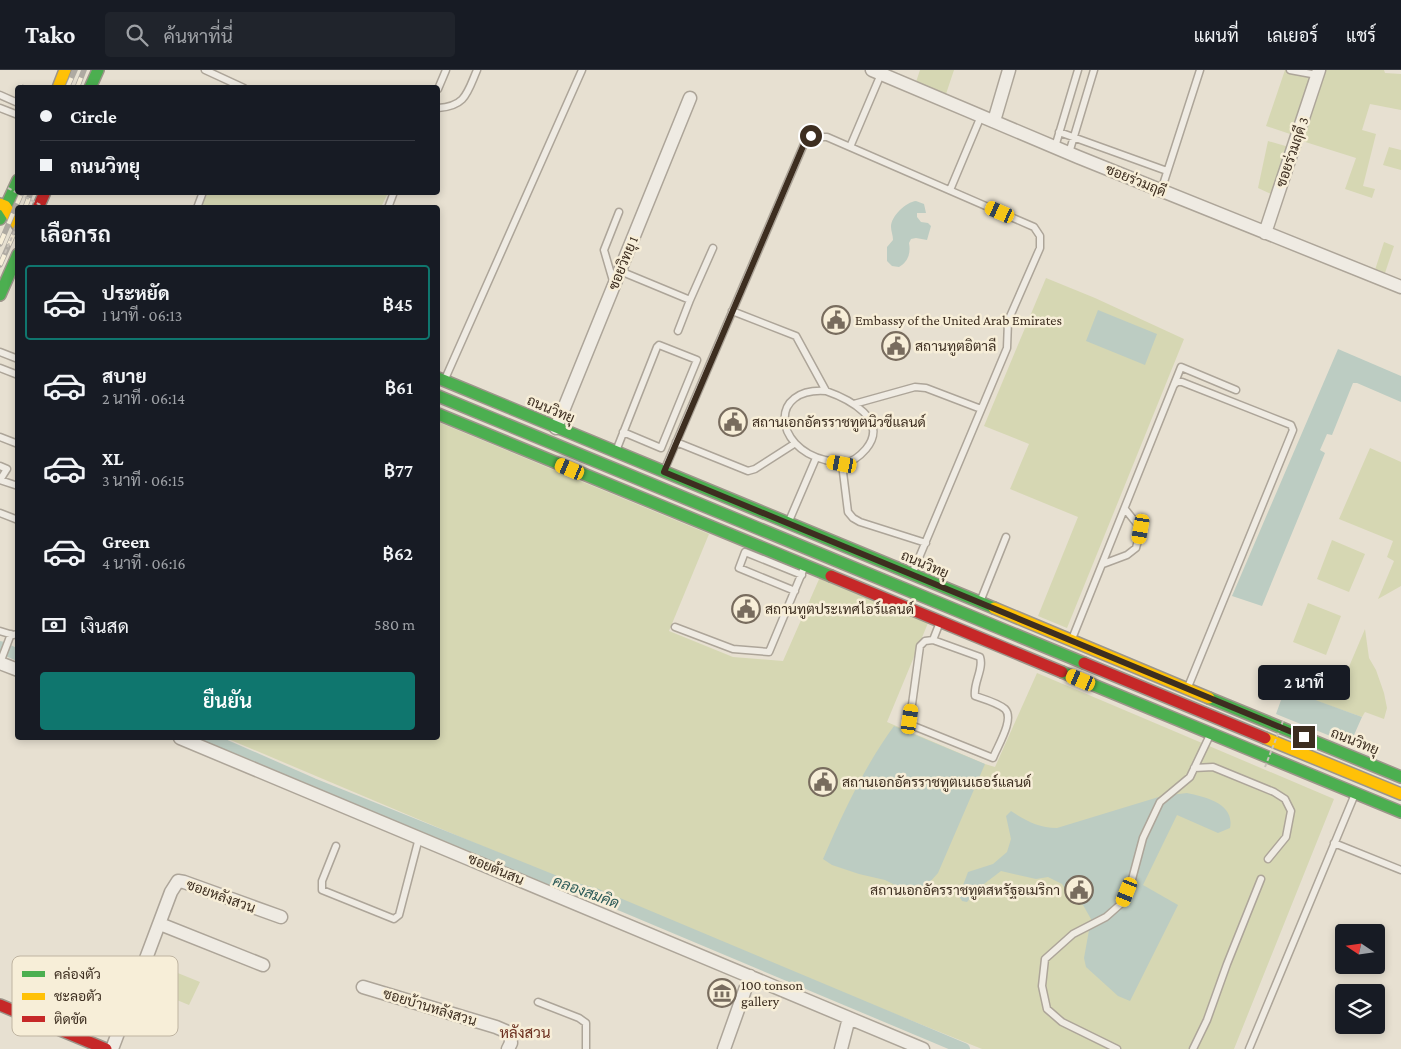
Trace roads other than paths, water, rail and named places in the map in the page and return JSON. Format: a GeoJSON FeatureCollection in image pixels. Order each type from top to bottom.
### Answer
{"type":"FeatureCollection","features":[{"type":"Feature","properties":{"kind":"main road"},"geometry":{"type":"LineString","coordinates":[[59,85],[65,70]]}},
{"type":"Feature","properties":{"kind":"main road"},"geometry":{"type":"LineString","coordinates":[[91,85],[98,70]]}},
{"type":"Feature","properties":{"kind":"main road"},"geometry":{"type":"LineString","coordinates":[[0,219],[3,205],[15,185]]}},
{"type":"Feature","properties":{"kind":"main road"},"geometry":{"type":"LineString","coordinates":[[3,205],[15,221]]}},
{"type":"Feature","properties":{"kind":"main road"},"geometry":{"type":"LineString","coordinates":[[0,295],[15,261]]}},
{"type":"Feature","properties":{"kind":"main road","name":"ถนนวิทยุ"},"geometry":{"type":"LineString","coordinates":[[441,379],[1401,777]]}},
{"type":"Feature","properties":{"kind":"main road"},"geometry":{"type":"LineString","coordinates":[[440,397],[1401,794]]}},
{"type":"Feature","properties":{"kind":"main road"},"geometry":{"type":"LineString","coordinates":[[440,415],[804,570],[940,621],[1401,812]]}},
{"type":"Feature","properties":{"kind":"main road"},"geometry":{"type":"LineString","coordinates":[[876,577],[882,562]]}},
{"type":"Feature","properties":{"kind":"main road"},"geometry":{"type":"LineString","coordinates":[[1067,639],[1080,661]]}},
{"type":"Feature","properties":{"kind":"main road"},"geometry":{"type":"LineString","coordinates":[[1210,733],[1222,703]]}},
{"type":"Feature","properties":{"kind":"main road"},"geometry":{"type":"LineString","coordinates":[[1359,794],[1370,781],[1376,766]]}},
{"type":"Feature","properties":{"kind":"main road"},"geometry":{"type":"LineString","coordinates":[[0,1005],[12,1010]]}},
{"type":"Feature","properties":{"kind":"main road"},"geometry":{"type":"LineString","coordinates":[[74,1036],[105,1049]]}},
{"type":"Feature","properties":{"kind":"street"},"geometry":{"type":"LineString","coordinates":[[994,122],[1010,70]]}},
{"type":"Feature","properties":{"kind":"street","name":"ซอยร่วมฤดี"},"geometry":{"type":"LineString","coordinates":[[876,72],[1054,147],[1401,287]]}},
{"type":"Feature","properties":{"kind":"street","name":"ซอยร่วมฤดี 3"},"geometry":{"type":"LineString","coordinates":[[1265,233],[1318,72]]}},
{"type":"Feature","properties":{"kind":"street","name":"ซอยวิทยุ 1"},"geometry":{"type":"LineString","coordinates":[[556,428],[690,98]]}},
{"type":"Feature","properties":{"kind":"street"},"geometry":{"type":"LineString","coordinates":[[1,659],[15,668]]}},
{"type":"Feature","properties":{"kind":"street","name":"ซอยต้นสน"},"geometry":{"type":"LineString","coordinates":[[185,740],[923,1049]]}},
{"type":"Feature","properties":{"kind":"street","name":"ซอยหลังสวน"},"geometry":{"type":"LineString","coordinates":[[146,956],[171,892],[178,881],[280,917]]}},
{"type":"Feature","properties":{"kind":"street"},"geometry":{"type":"LineString","coordinates":[[160,924],[262,966]]}},
{"type":"Feature","properties":{"kind":"street"},"geometry":{"type":"LineString","coordinates":[[724,1049],[750,976]]}},
{"type":"Feature","properties":{"kind":"street","name":"ซอยบ้านหลังสวน"},"geometry":{"type":"LineString","coordinates":[[363,987],[496,1027],[510,1033],[508,1049]]}},
{"type":"Feature","properties":{"kind":"street"},"geometry":{"type":"LineString","coordinates":[[841,1049],[849,1018]]}},
{"type":"Feature","properties":{"kind":"street","name":"ซอยหลังสวน"},"geometry":{"type":"LineString","coordinates":[[105,1049],[111,1036]]}},
{"type":"Feature","properties":{"kind":"lane"},"geometry":{"type":"LineString","coordinates":[[205,70],[238,85]]}},
{"type":"Feature","properties":{"kind":"lane"},"geometry":{"type":"LineString","coordinates":[[440,85],[446,70]]}},
{"type":"Feature","properties":{"kind":"lane"},"geometry":{"type":"LineString","coordinates":[[440,108],[450,107],[459,103],[466,95],[477,70]]}},
{"type":"Feature","properties":{"kind":"lane"},"geometry":{"type":"LineString","coordinates":[[441,379],[582,70]]}},
{"type":"Feature","properties":{"kind":"lane"},"geometry":{"type":"LineString","coordinates":[[1054,147],[1078,70]]}},
{"type":"Feature","properties":{"kind":"lane"},"geometry":{"type":"LineString","coordinates":[[1069,153],[1094,70]]}},
{"type":"Feature","properties":{"kind":"lane"},"geometry":{"type":"LineString","coordinates":[[1161,190],[1200,70]]}},
{"type":"Feature","properties":{"kind":"lane"},"geometry":{"type":"LineString","coordinates":[[1290,70],[1318,72]]}},
{"type":"Feature","properties":{"kind":"lane"},"geometry":{"type":"LineString","coordinates":[[850,147],[876,72]]}},
{"type":"Feature","properties":{"kind":"lane"},"geometry":{"type":"LineString","coordinates":[[0,95],[15,102]]}},
{"type":"Feature","properties":{"kind":"lane"},"geometry":{"type":"LineString","coordinates":[[0,108],[15,114]]}},
{"type":"Feature","properties":{"kind":"lane"},"geometry":{"type":"LineString","coordinates":[[950,190],[981,116]]}},
{"type":"Feature","properties":{"kind":"lane"},"geometry":{"type":"LineString","coordinates":[[1059,132],[1167,171]]}},
{"type":"Feature","properties":{"kind":"lane"},"geometry":{"type":"LineString","coordinates":[[664,472],[804,144],[811,136],[827,137],[1034,227],[1040,236],[1040,248],[1008,321],[1007,348],[906,590]]}},
{"type":"Feature","properties":{"kind":"lane"},"geometry":{"type":"LineString","coordinates":[[614,284],[604,250],[619,212]]}},
{"type":"Feature","properties":{"kind":"lane"},"geometry":{"type":"LineString","coordinates":[[678,331],[713,248]]}},
{"type":"Feature","properties":{"kind":"lane"},"geometry":{"type":"LineString","coordinates":[[620,271],[690,300]]}},
{"type":"Feature","properties":{"kind":"lane"},"geometry":{"type":"LineString","coordinates":[[732,311],[796,336],[826,391]]}},
{"type":"Feature","properties":{"kind":"lane"},"geometry":{"type":"LineString","coordinates":[[615,452],[623,432],[659,345],[697,360],[661,448],[623,432]]}},
{"type":"Feature","properties":{"kind":"lane"},"geometry":{"type":"LineString","coordinates":[[0,352],[15,358]]}},
{"type":"Feature","properties":{"kind":"lane"},"geometry":{"type":"LineString","coordinates":[[1067,639],[1103,564],[1181,367],[1236,390]]}},
{"type":"Feature","properties":{"kind":"lane"},"geometry":{"type":"LineString","coordinates":[[0,368],[15,375]]}},
{"type":"Feature","properties":{"kind":"lane"},"geometry":{"type":"LineString","coordinates":[[1174,385],[1177,382],[1182,382],[1291,425],[1293,430],[1187,688]]}},
{"type":"Feature","properties":{"kind":"lane"},"geometry":{"type":"LineString","coordinates":[[854,404],[915,387],[926,388],[981,409]]}},
{"type":"Feature","properties":{"kind":"lane"},"geometry":{"type":"LineString","coordinates":[[815,390],[826,391],[841,396],[854,404],[864,411],[870,421],[872,432],[870,444],[853,460],[842,464],[816,458],[800,450],[786,430],[787,408],[794,398],[802,393],[815,390]]}},
{"type":"Feature","properties":{"kind":"lane"},"geometry":{"type":"LineString","coordinates":[[0,437],[15,443]]}},
{"type":"Feature","properties":{"kind":"lane"},"geometry":{"type":"LineString","coordinates":[[676,442],[748,471],[755,469],[794,444]]}},
{"type":"Feature","properties":{"kind":"lane"},"geometry":{"type":"LineString","coordinates":[[788,524],[816,458]]}},
{"type":"Feature","properties":{"kind":"lane"},"geometry":{"type":"LineString","coordinates":[[842,464],[848,512],[853,518],[860,522],[926,543]]}},
{"type":"Feature","properties":{"kind":"lane"},"geometry":{"type":"LineString","coordinates":[[0,466],[7,469],[0,480],[15,485]]}},
{"type":"Feature","properties":{"kind":"lane"},"geometry":{"type":"LineString","coordinates":[[1103,564],[1127,555],[1136,548],[1141,529],[1124,509]]}},
{"type":"Feature","properties":{"kind":"lane"},"geometry":{"type":"LineString","coordinates":[[0,514],[15,519]]}},
{"type":"Feature","properties":{"kind":"lane"},"geometry":{"type":"LineString","coordinates":[[979,603],[1006,537]]}},
{"type":"Feature","properties":{"kind":"lane"},"geometry":{"type":"LineString","coordinates":[[675,627],[733,649],[769,652],[804,570],[745,552],[738,568],[795,591]]}},
{"type":"Feature","properties":{"kind":"lane"},"geometry":{"type":"LineString","coordinates":[[932,640],[940,621]]}},
{"type":"Feature","properties":{"kind":"lane"},"geometry":{"type":"LineString","coordinates":[[0,631],[13,634],[1,659]]}},
{"type":"Feature","properties":{"kind":"lane"},"geometry":{"type":"LineString","coordinates":[[932,640],[980,657],[981,662],[975,684],[975,696],[1004,708],[1008,714],[1009,721],[993,758],[911,725],[910,719],[920,646],[925,641],[932,640]]}},
{"type":"Feature","properties":{"kind":"lane"},"geometry":{"type":"LineString","coordinates":[[1117,1049],[1062,1022],[1047,1009],[1042,986],[1045,959],[1073,934],[1106,917],[1123,902],[1143,838],[1160,802],[1184,784],[1190,777],[1210,733]]}},
{"type":"Feature","properties":{"kind":"lane"},"geometry":{"type":"LineString","coordinates":[[1194,768],[1213,767],[1274,792],[1285,799],[1291,812],[1286,837],[1268,859]]}},
{"type":"Feature","properties":{"kind":"lane"},"geometry":{"type":"LineString","coordinates":[[1249,1049],[1334,843],[1359,794]]}},
{"type":"Feature","properties":{"kind":"lane"},"geometry":{"type":"LineString","coordinates":[[336,846],[322,881],[322,890],[394,919],[399,915],[419,838]]}},
{"type":"Feature","properties":{"kind":"lane"},"geometry":{"type":"LineString","coordinates":[[1334,843],[1401,870]]}},
{"type":"Feature","properties":{"kind":"lane"},"geometry":{"type":"LineString","coordinates":[[1193,1049],[1207,1020],[1261,879]]}},
{"type":"Feature","properties":{"kind":"lane"},"geometry":{"type":"LineString","coordinates":[[538,1002],[579,1018],[586,1023],[586,1049]]}},
{"type":"Feature","properties":{"kind":"waterway","name":"คลองสมคิด"},"geometry":{"type":"LineString","coordinates":[[0,647],[15,654]]}},
{"type":"Feature","properties":{"kind":"waterway","name":"คลองสมคิด"},"geometry":{"type":"LineString","coordinates":[[213,740],[313,784],[569,887],[595,894],[964,1049]]}},
{"type":"Feature","properties":{"kind":"railway"},"geometry":{"type":"LineString","coordinates":[[68,85],[75,70]]}},
{"type":"Feature","properties":{"kind":"railway"},"geometry":{"type":"LineString","coordinates":[[78,85],[84,70]]}},
{"type":"Feature","properties":{"kind":"railway"},"geometry":{"type":"LineString","coordinates":[[16,205],[21,195]]}},
{"type":"Feature","properties":{"kind":"railway"},"geometry":{"type":"LineString","coordinates":[[26,205],[30,195]]}},
{"type":"Feature","properties":{"kind":"railway"},"geometry":{"type":"LineString","coordinates":[[0,244],[15,209]]}},
{"type":"Feature","properties":{"kind":"railway"},"geometry":{"type":"LineString","coordinates":[[0,265],[15,231]]}},
{"type":"Feature","properties":{"kind":"place","name":"Embassy of the United Arab Emirates"},"geometry":{"type":"Point","coordinates":[836,320]}},
{"type":"Feature","properties":{"kind":"place","name":"สถานทูตอิตาลี"},"geometry":{"type":"Point","coordinates":[896,346]}},
{"type":"Feature","properties":{"kind":"place","name":"สถานเอกอัครราชทูตนิวซีแลนด์"},"geometry":{"type":"Point","coordinates":[733,422]}},
{"type":"Feature","properties":{"kind":"place","name":"สถานทูตประเทศไอร์แลนด์"},"geometry":{"type":"Point","coordinates":[746,609]}},
{"type":"Feature","properties":{"kind":"place","name":"สถานเอกอัครราชทูตเนเธอร์แลนด์"},"geometry":{"type":"Point","coordinates":[823,782]}},
{"type":"Feature","properties":{"kind":"place","name":"สถานเอกอัครราชทูตสหรัฐอเมริกา"},"geometry":{"type":"Point","coordinates":[1079,890]}},
{"type":"Feature","properties":{"kind":"place","name":"100 tonson gallery"},"geometry":{"type":"Point","coordinates":[722,993]}},
{"type":"Feature","properties":{"kind":"district","name":"หลังสวน"},"geometry":{"type":"Point","coordinates":[525,1033]}}]}
